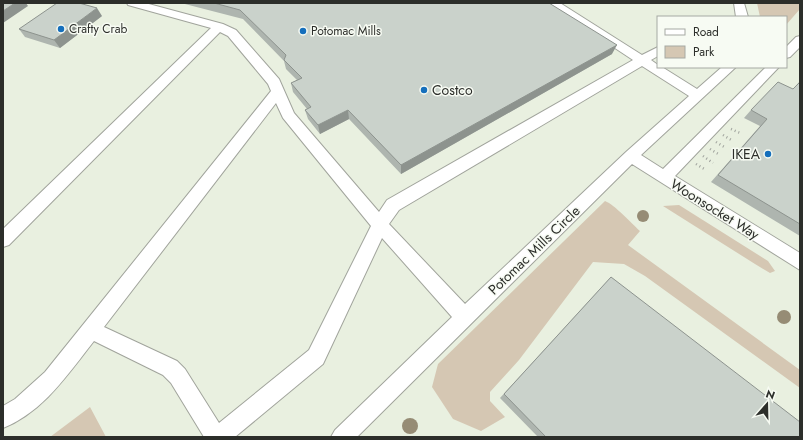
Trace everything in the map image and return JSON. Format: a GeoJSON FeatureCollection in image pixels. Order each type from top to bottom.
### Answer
{"type":"FeatureCollection","features":[{"type":"Feature","properties":{"kind":"street"},"geometry":{"type":"LineString","coordinates":[[132,3],[219,26],[232,33],[274,82],[288,115],[380,226],[464,317]]}},
{"type":"Feature","properties":{"kind":"street"},"geometry":{"type":"LineString","coordinates":[[552,3],[698,96]]}},
{"type":"Feature","properties":{"kind":"street"},"geometry":{"type":"LineString","coordinates":[[739,3],[742,16]]}},
{"type":"Feature","properties":{"kind":"street"},"geometry":{"type":"LineString","coordinates":[[3,240],[219,26]]}},
{"type":"Feature","properties":{"kind":"street"},"geometry":{"type":"LineString","coordinates":[[787,53],[800,40]]}},
{"type":"Feature","properties":{"kind":"street"},"geometry":{"type":"LineString","coordinates":[[220,437],[316,357],[389,209],[402,198],[657,52]]}},
{"type":"Feature","properties":{"kind":"street","name":"Potomac Mills Circle"},"geometry":{"type":"LineString","coordinates":[[342,437],[631,156],[729,68]]}},
{"type":"Feature","properties":{"kind":"street"},"geometry":{"type":"LineString","coordinates":[[664,176],[772,68]]}},
{"type":"Feature","properties":{"kind":"street"},"geometry":{"type":"LineString","coordinates":[[3,418],[22,406],[52,379],[278,91]]}},
{"type":"Feature","properties":{"kind":"street","name":"Woonsocket Way"},"geometry":{"type":"LineString","coordinates":[[631,156],[800,262]]}},
{"type":"Feature","properties":{"kind":"street"},"geometry":{"type":"LineString","coordinates":[[91,330],[170,368],[178,376],[216,437]]}},
{"type":"Feature","properties":{"kind":"shaded area","name":"Potomac Mills"},"geometry":{"type":"Polygon","coordinates":[[[3,3],[800,3],[800,437],[3,437],[3,3]]]}},
{"type":"Feature","properties":{"kind":"green space"},"geometry":{"type":"Polygon","coordinates":[[[757,3],[800,3],[800,9],[787,24],[787,16],[760,16],[757,3]]]}},
{"type":"Feature","properties":{"kind":"green space"},"geometry":{"type":"Polygon","coordinates":[[[605,201],[618,210],[640,231],[628,245],[800,370],[800,388],[645,276],[624,264],[593,262],[519,360],[490,392],[490,401],[505,417],[481,431],[453,419],[432,387],[438,364],[605,201]]]}},
{"type":"Feature","properties":{"kind":"green space"},"geometry":{"type":"Polygon","coordinates":[[[679,205],[768,261],[775,271],[770,273],[663,206],[679,205]]]}},
{"type":"Feature","properties":{"kind":"green space"},"geometry":{"type":"Polygon","coordinates":[[[90,407],[106,437],[50,437],[90,407]]]}},
{"type":"Feature","properties":{"kind":"building"},"geometry":{"type":"Polygon","coordinates":[[[3,3],[15,3],[3,11],[3,3]]]}},
{"type":"Feature","properties":{"kind":"building"},"geometry":{"type":"Polygon","coordinates":[[[57,3],[79,3],[97,8],[54,40],[19,29],[57,3]]]}},
{"type":"Feature","properties":{"kind":"building","name":"Costco"},"geometry":{"type":"Polygon","coordinates":[[[214,3],[549,3],[617,45],[401,165],[348,110],[318,125],[305,110],[311,107],[291,83],[302,78],[284,60],[286,55],[240,10],[214,3]]]}},
{"type":"Feature","properties":{"kind":"building","name":"IKEA"},"geometry":{"type":"Polygon","coordinates":[[[778,82],[793,89],[800,82],[800,224],[718,175],[767,119],[751,110],[778,82]]]}},
{"type":"Feature","properties":{"kind":"building"},"geometry":{"type":"Polygon","coordinates":[[[611,277],[800,422],[800,437],[546,437],[504,394],[611,277]]]}},
{"type":"Feature","properties":{"kind":"place","name":"Crafty Crab"},"geometry":{"type":"Point","coordinates":[61,29]}},
{"type":"Feature","properties":{"kind":"place","name":"Potomac Mills"},"geometry":{"type":"Point","coordinates":[303,31]}},
{"type":"Feature","properties":{"kind":"place","name":"Costco"},"geometry":{"type":"Point","coordinates":[424,90]}},
{"type":"Feature","properties":{"kind":"place","name":"IKEA"},"geometry":{"type":"Point","coordinates":[768,154]}}]}
